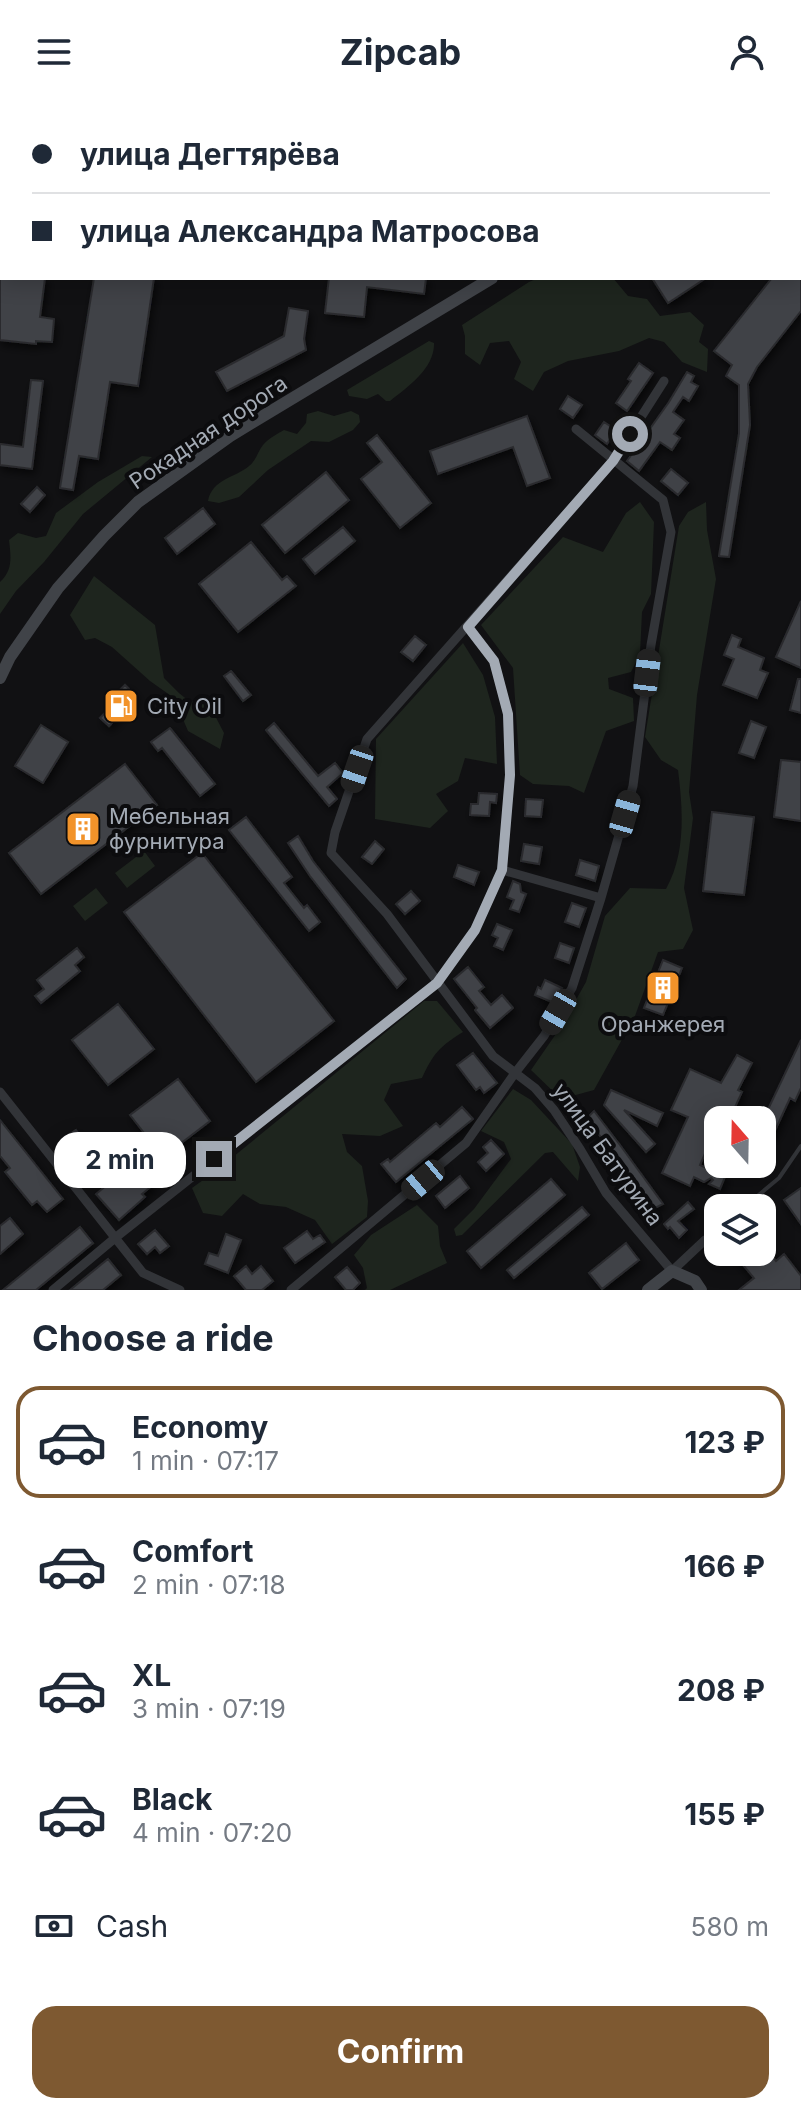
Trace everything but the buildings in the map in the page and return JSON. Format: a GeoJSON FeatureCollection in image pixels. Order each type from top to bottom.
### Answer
{"type":"FeatureCollection","features":[{"type":"Feature","properties":{"kind":"main road","name":"Рокадная дорога"},"geometry":{"type":"LineString","coordinates":[[0,678],[10,657],[58,588],[138,502],[230,436],[489,280]]}},
{"type":"Feature","properties":{"kind":"main road"},"geometry":{"type":"LineString","coordinates":[[648,1290],[672,1271]]}},
{"type":"Feature","properties":{"kind":"main road","name":"улица Батурина"},"geometry":{"type":"LineString","coordinates":[[672,1271],[695,1281],[701,1290]]}},
{"type":"Feature","properties":{"kind":"street"},"geometry":{"type":"LineString","coordinates":[[53,1290],[437,983],[475,930],[502,870],[510,775],[508,714],[494,661],[468,627],[613,461],[664,381]]}},
{"type":"Feature","properties":{"kind":"street"},"geometry":{"type":"LineString","coordinates":[[291,1290],[466,1143],[544,1036],[572,988],[633,786],[651,645],[671,532],[663,500],[576,429]]}},
{"type":"Feature","properties":{"kind":"street","name":"улица Батурина"},"geometry":{"type":"LineString","coordinates":[[468,627],[367,739],[335,832],[331,853],[387,914],[493,1056],[535,1088],[554,1110],[606,1193],[672,1271]]}},
{"type":"Feature","properties":{"kind":"street"},"geometry":{"type":"LineString","coordinates":[[502,870],[601,898]]}},
{"type":"Feature","properties":{"kind":"street"},"geometry":{"type":"LineString","coordinates":[[0,1092],[143,1273],[180,1290]]}},
{"type":"Feature","properties":{"kind":"street"},"geometry":{"type":"LineString","coordinates":[[672,1271],[704,1241]]}},
{"type":"Feature","properties":{"kind":"lane"},"geometry":{"type":"LineString","coordinates":[[760,1194],[779,1178],[801,1146]]}},
{"type":"Feature","properties":{"kind":"shaded area"},"geometry":{"type":"Polygon","coordinates":[[[615,280],[628,296],[647,299],[660,316],[690,312],[704,325],[699,342],[708,349],[707,372],[682,362],[664,342],[649,338],[619,351],[568,361],[544,372],[533,391],[514,379],[521,362],[509,341],[490,343],[480,365],[465,354],[462,325],[529,282],[615,280]]]}},
{"type":"Feature","properties":{"kind":"shaded area"},"geometry":{"type":"Polygon","coordinates":[[[429,341],[434,343],[433,352],[425,369],[390,401],[378,394],[367,399],[349,396],[347,390],[429,341]]]}},
{"type":"Feature","properties":{"kind":"shaded area"},"geometry":{"type":"Polygon","coordinates":[[[318,411],[334,416],[351,411],[359,415],[360,422],[353,430],[329,442],[311,441],[268,470],[239,497],[219,503],[208,501],[214,488],[251,464],[268,440],[284,430],[297,434],[306,423],[307,414],[318,411]]]}},
{"type":"Feature","properties":{"kind":"shaded area"},"geometry":{"type":"Polygon","coordinates":[[[142,456],[152,457],[83,514],[0,614],[0,582],[10,563],[9,540],[18,533],[36,538],[46,536],[56,513],[98,482],[142,456]]]}},
{"type":"Feature","properties":{"kind":"shaded area"},"geometry":{"type":"Polygon","coordinates":[[[640,502],[654,522],[651,594],[642,612],[640,654],[631,672],[608,678],[609,689],[633,698],[634,721],[606,731],[584,793],[569,786],[533,784],[520,775],[513,668],[481,625],[563,537],[603,552],[626,513],[640,502]]]}},
{"type":"Feature","properties":{"kind":"shaded area"},"geometry":{"type":"Polygon","coordinates":[[[706,502],[707,530],[716,579],[697,695],[689,792],[693,818],[684,888],[693,930],[683,949],[658,952],[635,1016],[594,1090],[561,1099],[531,1070],[586,982],[605,916],[630,888],[666,889],[677,861],[682,816],[678,770],[661,760],[645,737],[679,526],[688,512],[706,502]]]}},
{"type":"Feature","properties":{"kind":"shaded area"},"geometry":{"type":"Polygon","coordinates":[[[94,576],[155,625],[164,678],[190,702],[209,698],[224,733],[220,749],[188,731],[174,698],[112,647],[95,638],[85,640],[70,615],[94,576]]]}},
{"type":"Feature","properties":{"kind":"shaded area"},"geometry":{"type":"Polygon","coordinates":[[[463,643],[483,675],[495,717],[497,764],[465,758],[458,781],[436,794],[448,811],[430,828],[375,819],[376,739],[463,643]]]}},
{"type":"Feature","properties":{"kind":"shaded area"},"geometry":{"type":"Polygon","coordinates":[[[144,851],[155,866],[127,888],[115,873],[144,851]]]}},
{"type":"Feature","properties":{"kind":"shaded area"},"geometry":{"type":"Polygon","coordinates":[[[96,888],[108,903],[85,921],[73,906],[96,888]]]}},
{"type":"Feature","properties":{"kind":"shaded area"},"geometry":{"type":"Polygon","coordinates":[[[424,1001],[437,1001],[463,1032],[438,1051],[422,1078],[391,1084],[384,1100],[403,1126],[380,1136],[342,1134],[347,1152],[362,1166],[368,1201],[367,1217],[332,1244],[315,1220],[286,1207],[260,1204],[243,1194],[222,1216],[203,1213],[192,1188],[424,1001]]]}},
{"type":"Feature","properties":{"kind":"shaded area"},"geometry":{"type":"Polygon","coordinates":[[[513,1089],[531,1100],[572,1144],[580,1167],[578,1181],[553,1152],[545,1153],[462,1235],[456,1236],[454,1229],[474,1209],[511,1159],[504,1142],[481,1131],[513,1089]]]}},
{"type":"Feature","properties":{"kind":"shaded area"},"geometry":{"type":"Polygon","coordinates":[[[417,1205],[438,1226],[440,1246],[447,1263],[390,1290],[365,1290],[363,1268],[354,1255],[371,1235],[417,1205]]]}},
{"type":"Feature","properties":{"kind":"place","name":"City Oil"},"geometry":{"type":"Point","coordinates":[121,706]}},
{"type":"Feature","properties":{"kind":"place","name":"Мебельная фурнитура"},"geometry":{"type":"Point","coordinates":[83,829]}},
{"type":"Feature","properties":{"kind":"place","name":"Оранжерея"},"geometry":{"type":"Point","coordinates":[663,988]}},
{"type":"Feature","properties":{"kind":"route"},"geometry":{"type":"LineString","coordinates":[[214,1159],[437,983],[475,930],[502,870],[510,775],[508,714],[494,661],[468,627],[613,461],[630,434]]}}]}
